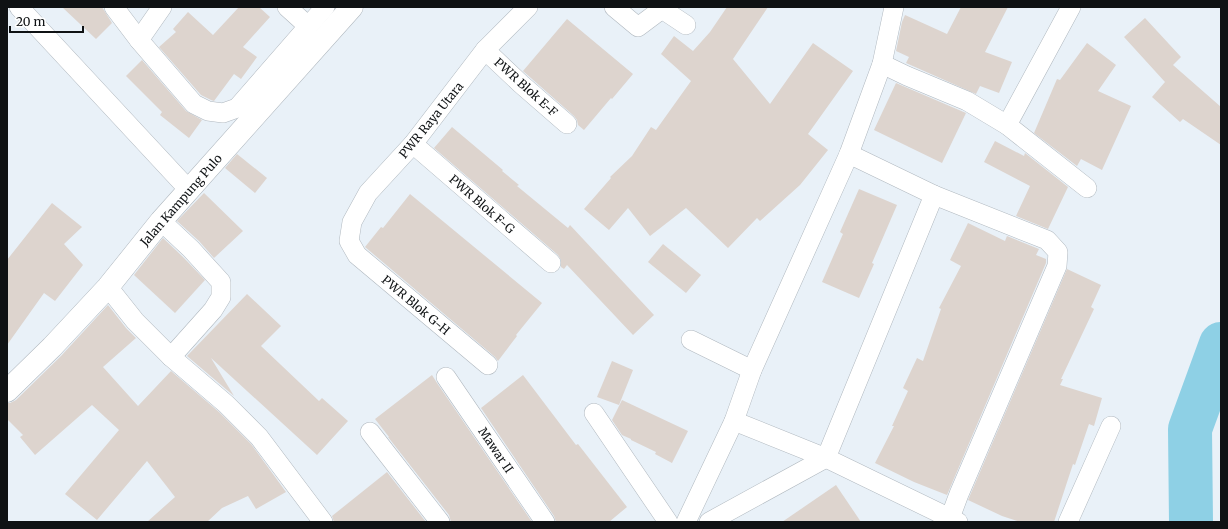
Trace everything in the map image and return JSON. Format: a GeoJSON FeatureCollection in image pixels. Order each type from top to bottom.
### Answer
{"type":"FeatureCollection","features":[{"type":"Feature","properties":{"kind":"street"},"geometry":{"type":"LineString","coordinates":[[19,7],[189,190]]}},
{"type":"Feature","properties":{"kind":"street"},"geometry":{"type":"LineString","coordinates":[[114,7],[139,40],[194,104],[208,110],[223,113],[237,108],[325,7]]}},
{"type":"Feature","properties":{"kind":"street"},"geometry":{"type":"LineString","coordinates":[[139,40],[162,7]]}},
{"type":"Feature","properties":{"kind":"street"},"geometry":{"type":"LineString","coordinates":[[287,7],[308,26]]}},
{"type":"Feature","properties":{"kind":"street","name":"Jalan Kampung Pulo"},"geometry":{"type":"LineString","coordinates":[[7,391],[52,347],[108,287],[161,221],[352,7]]}},
{"type":"Feature","properties":{"kind":"street","name":"PWR Raya Utara"},"geometry":{"type":"LineString","coordinates":[[349,241],[352,222],[368,193],[413,144],[485,50],[528,7]]}},
{"type":"Feature","properties":{"kind":"street"},"geometry":{"type":"LineString","coordinates":[[614,7],[638,27],[662,9],[686,25]]}},
{"type":"Feature","properties":{"kind":"street"},"geometry":{"type":"LineString","coordinates":[[686,522],[734,421],[752,370],[850,154],[882,64],[894,7]]}},
{"type":"Feature","properties":{"kind":"street"},"geometry":{"type":"LineString","coordinates":[[1007,125],[1071,7]]}},
{"type":"Feature","properties":{"kind":"street","name":"PWR Blok E-F"},"geometry":{"type":"LineString","coordinates":[[485,50],[567,124]]}},
{"type":"Feature","properties":{"kind":"street"},"geometry":{"type":"LineString","coordinates":[[882,64],[967,101],[1007,125],[1087,188]]}},
{"type":"Feature","properties":{"kind":"street","name":"PWR Blok F-G"},"geometry":{"type":"LineString","coordinates":[[413,144],[551,263]]}},
{"type":"Feature","properties":{"kind":"street"},"geometry":{"type":"LineString","coordinates":[[734,421],[826,458],[950,521],[959,494],[1057,266],[1058,252],[1047,240],[934,195],[850,154]]}},
{"type":"Feature","properties":{"kind":"street"},"geometry":{"type":"LineString","coordinates":[[709,522],[826,458],[934,195]]}},
{"type":"Feature","properties":{"kind":"street"},"geometry":{"type":"LineString","coordinates":[[161,221],[191,249],[221,282],[221,297],[213,310],[171,357]]}},
{"type":"Feature","properties":{"kind":"street","name":"PWR Blok G-H"},"geometry":{"type":"LineString","coordinates":[[349,241],[357,255],[488,365]]}},
{"type":"Feature","properties":{"kind":"street"},"geometry":{"type":"LineString","coordinates":[[108,287],[135,321],[171,357],[226,404],[259,437],[323,522]]}},
{"type":"Feature","properties":{"kind":"street"},"geometry":{"type":"LineString","coordinates":[[691,340],[752,370]]}},
{"type":"Feature","properties":{"kind":"street","name":"Mawar II"},"geometry":{"type":"LineString","coordinates":[[446,377],[545,522]]}},
{"type":"Feature","properties":{"kind":"street"},"geometry":{"type":"LineString","coordinates":[[594,413],[668,522]]}},
{"type":"Feature","properties":{"kind":"street"},"geometry":{"type":"LineString","coordinates":[[1068,522],[1112,426]]}},
{"type":"Feature","properties":{"kind":"street"},"geometry":{"type":"LineString","coordinates":[[370,432],[440,522]]}},
{"type":"Feature","properties":{"kind":"building"},"geometry":{"type":"Polygon","coordinates":[[[62,7],[102,7],[112,23],[96,39],[62,7]]]}},
{"type":"Feature","properties":{"kind":"building"},"geometry":{"type":"Polygon","coordinates":[[[239,7],[259,7],[270,17],[243,47],[257,57],[241,79],[234,74],[214,101],[201,95],[159,47],[176,32],[173,29],[188,12],[213,35],[239,7]]]}},
{"type":"Feature","properties":{"kind":"building"},"geometry":{"type":"Polygon","coordinates":[[[727,7],[768,7],[733,59],[770,104],[813,43],[853,71],[808,134],[828,150],[800,185],[760,221],[757,218],[728,248],[686,208],[650,236],[628,208],[609,230],[584,209],[611,178],[610,177],[632,156],[651,127],[656,130],[691,81],[661,54],[674,36],[693,51],[710,32],[727,7]]]}},
{"type":"Feature","properties":{"kind":"building"},"geometry":{"type":"Polygon","coordinates":[[[961,7],[1008,7],[985,52],[1012,62],[999,93],[980,86],[976,94],[906,63],[909,57],[896,51],[902,22],[905,15],[947,34],[961,7]]]}},
{"type":"Feature","properties":{"kind":"building"},"geometry":{"type":"Polygon","coordinates":[[[1145,18],[1181,57],[1173,65],[1221,107],[1221,145],[1183,119],[1180,122],[1152,97],[1165,82],[1124,37],[1145,18]]]}},
{"type":"Feature","properties":{"kind":"building"},"geometry":{"type":"Polygon","coordinates":[[[567,19],[633,74],[584,130],[578,125],[574,116],[523,71],[567,19]]]}},
{"type":"Feature","properties":{"kind":"building"},"geometry":{"type":"Polygon","coordinates":[[[1087,43],[1116,65],[1098,91],[1131,106],[1102,170],[1081,159],[1077,166],[1034,133],[1057,79],[1060,80],[1087,43]]]}},
{"type":"Feature","properties":{"kind":"building"},"geometry":{"type":"Polygon","coordinates":[[[142,60],[186,111],[202,120],[189,138],[160,115],[162,112],[126,76],[142,60]]]}},
{"type":"Feature","properties":{"kind":"building"},"geometry":{"type":"Polygon","coordinates":[[[896,83],[966,113],[942,163],[874,130],[896,83]]]}},
{"type":"Feature","properties":{"kind":"building"},"geometry":{"type":"Polygon","coordinates":[[[452,127],[503,170],[502,171],[519,185],[517,186],[568,228],[570,225],[654,315],[633,335],[567,265],[564,269],[561,267],[561,260],[558,255],[434,148],[452,127]]]}},
{"type":"Feature","properties":{"kind":"building"},"geometry":{"type":"Polygon","coordinates":[[[995,141],[1024,156],[1025,153],[1068,187],[1048,229],[1016,216],[1030,186],[984,162],[995,141]]]}},
{"type":"Feature","properties":{"kind":"building"},"geometry":{"type":"Polygon","coordinates":[[[237,154],[267,178],[255,193],[225,168],[237,154]]]}},
{"type":"Feature","properties":{"kind":"building"},"geometry":{"type":"Polygon","coordinates":[[[859,189],[897,205],[872,263],[874,264],[859,298],[822,282],[843,234],[840,232],[859,189]]]}},
{"type":"Feature","properties":{"kind":"building"},"geometry":{"type":"Polygon","coordinates":[[[204,193],[243,231],[214,258],[199,241],[177,221],[204,193]]]}},
{"type":"Feature","properties":{"kind":"building"},"geometry":{"type":"Polygon","coordinates":[[[410,194],[542,303],[516,335],[517,336],[498,361],[365,247],[381,227],[383,228],[410,194]]]}},
{"type":"Feature","properties":{"kind":"building"},"geometry":{"type":"Polygon","coordinates":[[[52,203],[82,227],[64,244],[83,265],[55,301],[44,293],[7,345],[7,260],[52,203]]]}},
{"type":"Feature","properties":{"kind":"building"},"geometry":{"type":"Polygon","coordinates":[[[968,223],[1005,241],[1007,236],[1039,249],[1036,255],[1046,259],[1046,263],[947,495],[914,482],[875,463],[894,426],[892,426],[908,391],[903,388],[917,358],[923,361],[941,309],[939,308],[961,266],[950,260],[968,223]]]}},
{"type":"Feature","properties":{"kind":"building"},"geometry":{"type":"Polygon","coordinates":[[[163,238],[205,280],[175,313],[134,275],[163,238]]]}},
{"type":"Feature","properties":{"kind":"building"},"geometry":{"type":"Polygon","coordinates":[[[663,244],[701,275],[686,293],[648,262],[663,244]]]}},
{"type":"Feature","properties":{"kind":"building"},"geometry":{"type":"Polygon","coordinates":[[[1067,269],[1101,285],[1091,307],[1094,309],[1061,379],[1063,379],[1060,385],[1102,398],[1094,426],[1089,424],[1075,465],[1073,464],[1054,522],[1020,522],[1002,516],[968,500],[1067,269]]]}},
{"type":"Feature","properties":{"kind":"building"},"geometry":{"type":"Polygon","coordinates":[[[247,294],[281,326],[261,346],[319,401],[322,398],[348,421],[317,455],[211,358],[234,396],[187,356],[247,294]]]}},
{"type":"Feature","properties":{"kind":"building"},"geometry":{"type":"Polygon","coordinates":[[[108,305],[136,338],[103,367],[138,406],[171,371],[219,412],[251,444],[286,492],[256,509],[248,496],[222,508],[207,522],[147,522],[175,497],[147,461],[97,520],[65,494],[119,430],[92,405],[35,455],[20,437],[23,435],[7,419],[7,403],[16,400],[61,356],[108,305]]]}},
{"type":"Feature","properties":{"kind":"building"},"geometry":{"type":"Polygon","coordinates":[[[612,361],[633,370],[619,405],[597,397],[612,361]]]}},
{"type":"Feature","properties":{"kind":"building"},"geometry":{"type":"Polygon","coordinates":[[[432,375],[532,522],[451,522],[449,515],[375,419],[432,375]]]}},
{"type":"Feature","properties":{"kind":"building"},"geometry":{"type":"Polygon","coordinates":[[[523,375],[576,445],[578,444],[627,507],[609,522],[556,522],[554,516],[481,408],[523,375]]]}},
{"type":"Feature","properties":{"kind":"building"},"geometry":{"type":"Polygon","coordinates":[[[622,400],[688,431],[672,463],[655,454],[656,452],[622,435],[612,420],[622,400]]]}},
{"type":"Feature","properties":{"kind":"building"},"geometry":{"type":"Polygon","coordinates":[[[387,472],[426,522],[334,522],[332,516],[387,472]]]}},
{"type":"Feature","properties":{"kind":"building"},"geometry":{"type":"Polygon","coordinates":[[[836,485],[861,522],[782,522],[836,485]]]}},
{"type":"Feature","properties":{"kind":"waterway"},"geometry":{"type":"LineString","coordinates":[[1191,522],[1190,429],[1221,344]]}}]}
